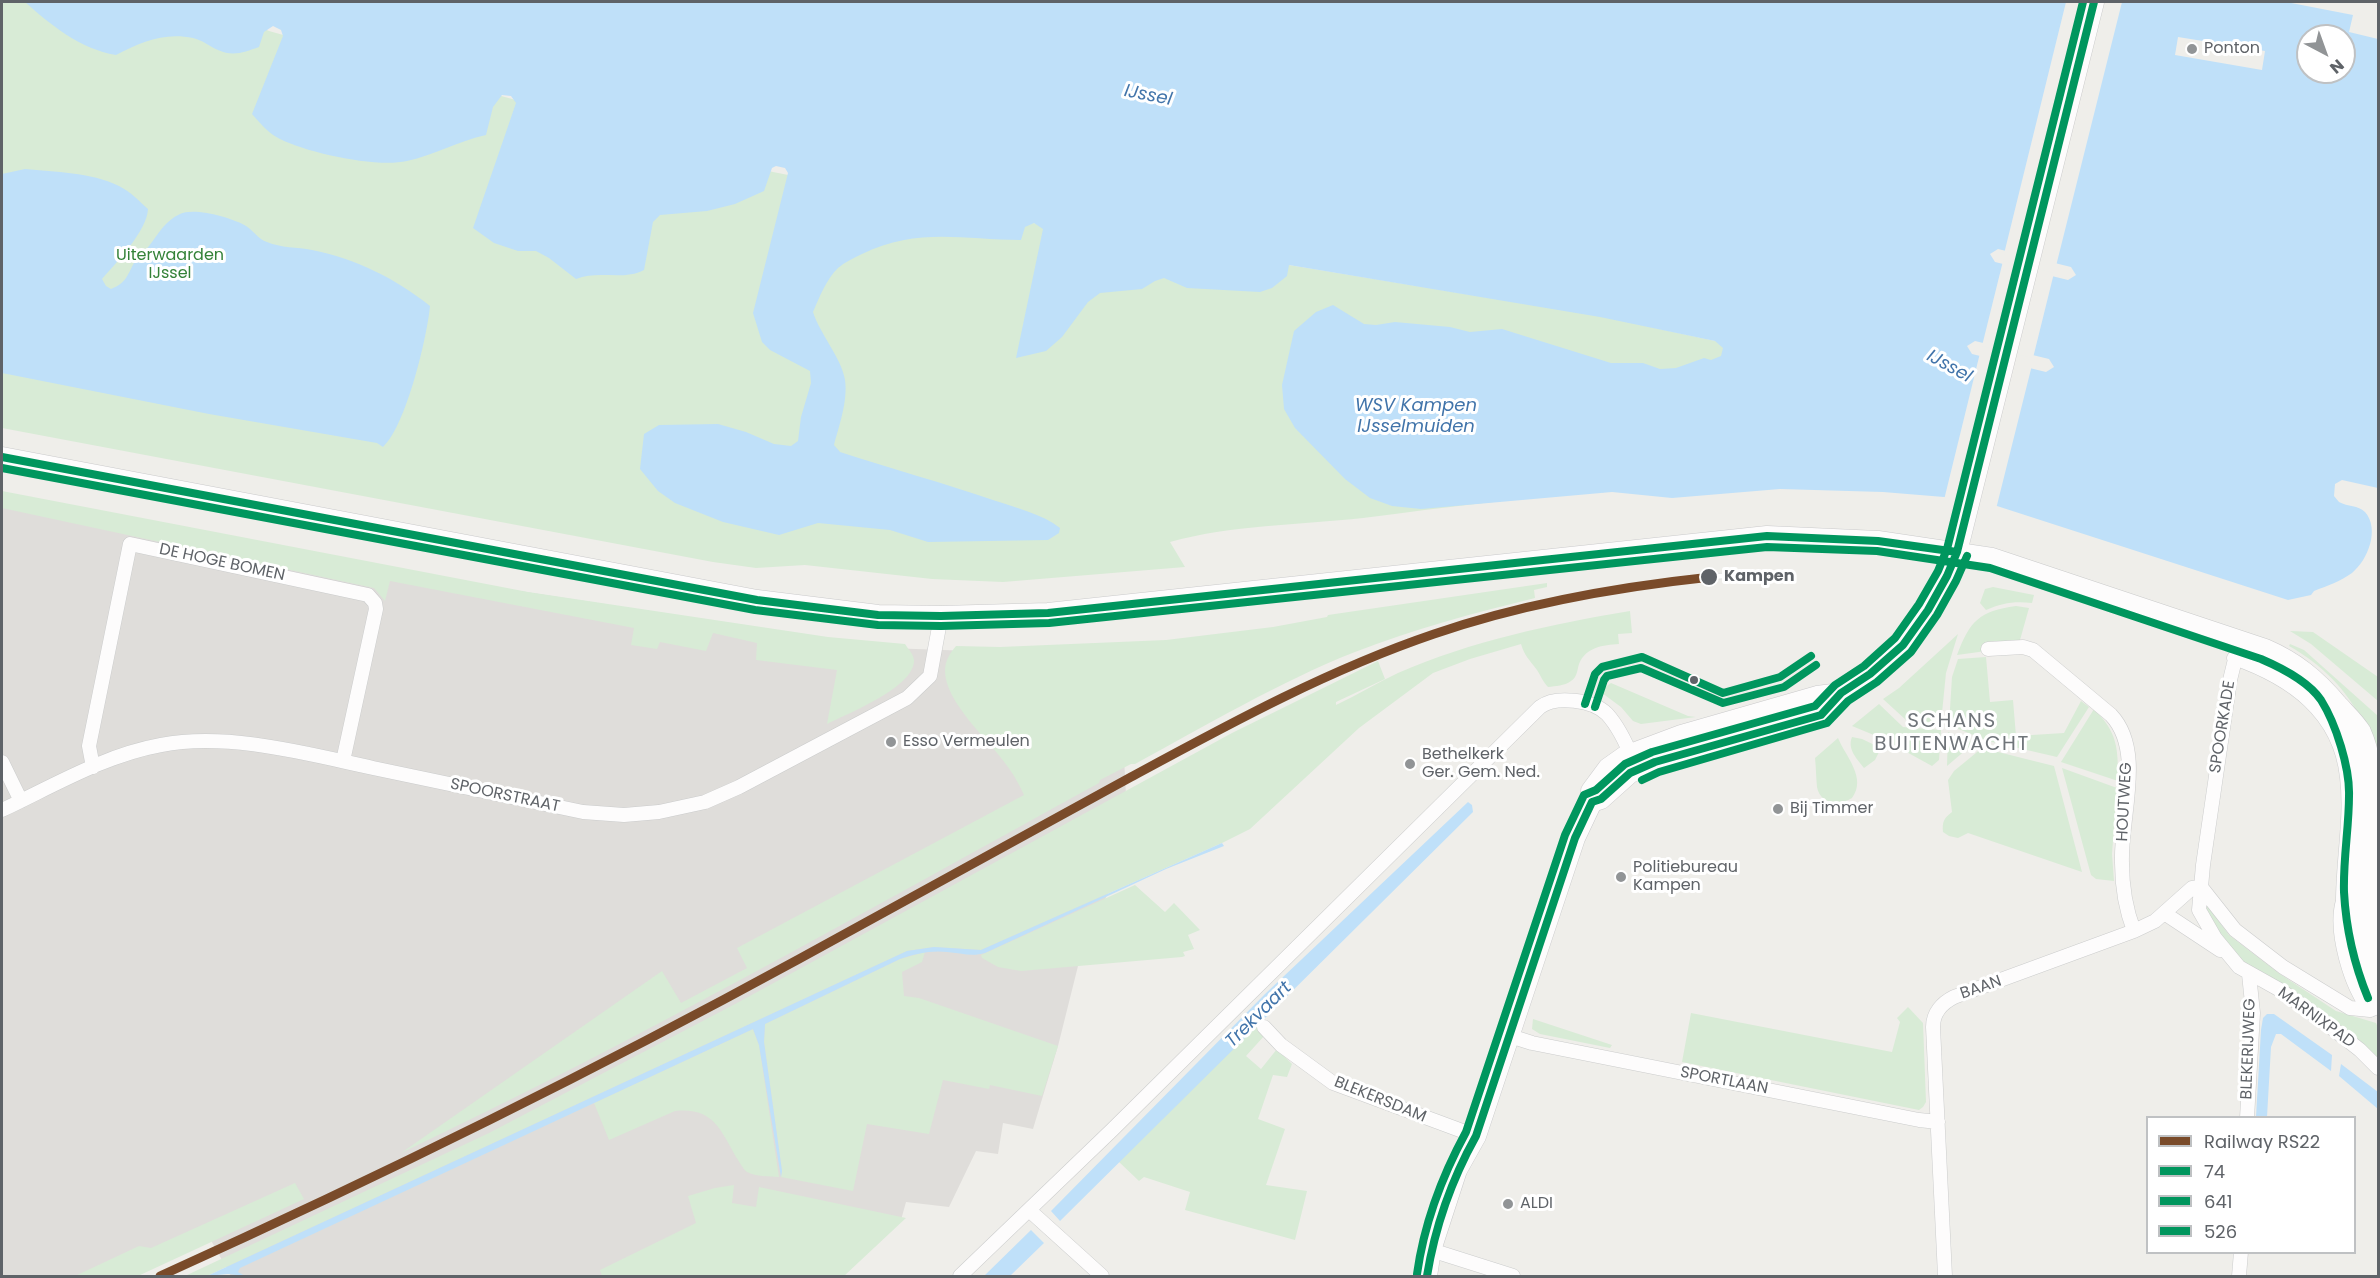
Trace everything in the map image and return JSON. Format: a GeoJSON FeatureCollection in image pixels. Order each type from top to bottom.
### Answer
{"type":"FeatureCollection","features":[{"type":"Feature","properties":{"kind":"main road"},"geometry":{"type":"LineString","coordinates":[[1427,1276],[1440,1253],[1459,1165],[1476,1136],[1575,838],[1592,802],[1601,799],[1622,779],[1634,761],[1655,762],[1821,715],[1841,693],[1870,674],[1903,645],[1928,610],[1947,576],[1957,552],[2094,2]]}},
{"type":"Feature","properties":{"kind":"main road"},"geometry":{"type":"LineString","coordinates":[[2,457],[757,600],[878,615],[1048,613],[1767,536],[1878,541],[1992,558],[2237,649],[2265,649],[2296,664],[2330,695],[2350,742],[2359,773],[2360,807],[2355,907],[2363,953],[2376,1004]]}},
{"type":"Feature","properties":{"kind":"main road"},"geometry":{"type":"LineString","coordinates":[[2355,889],[2370,913],[2379,954]]}},
{"type":"Feature","properties":{"kind":"street","name":"DE HOGE BOMEN"},"geometry":{"type":"LineString","coordinates":[[93,767],[88,746],[130,544],[368,595],[372,598],[376,609],[343,761]]}},
{"type":"Feature","properties":{"kind":"street","name":"SPOORSTRAAT"},"geometry":{"type":"LineString","coordinates":[[2,810],[93,767],[133,751],[164,744],[197,741],[249,744],[343,761],[583,812],[624,815],[658,812],[705,802],[739,787],[907,698],[930,676],[941,616]]}},
{"type":"Feature","properties":{"kind":"street","name":"HOUTWEG"},"geometry":{"type":"LineString","coordinates":[[1988,649],[2023,647],[2033,650],[2111,715],[2121,727],[2127,744],[2128,766],[2122,863],[2127,910],[2134,930]]}},
{"type":"Feature","properties":{"kind":"street","name":"SPOORKADE"},"geometry":{"type":"LineString","coordinates":[[2201,887],[2237,649]]}},
{"type":"Feature","properties":{"kind":"street"},"geometry":{"type":"LineString","coordinates":[[2237,649],[2266,670],[2294,686],[2313,703],[2334,735],[2345,764],[2348,785],[2355,889]]}},
{"type":"Feature","properties":{"kind":"street"},"geometry":{"type":"LineString","coordinates":[[960,1276],[1120,1122],[1540,707],[1553,700],[1565,700],[1601,710],[1611,719],[1634,761]]}},
{"type":"Feature","properties":{"kind":"street"},"geometry":{"type":"LineString","coordinates":[[2,762],[21,801]]}},
{"type":"Feature","properties":{"kind":"street"},"geometry":{"type":"LineString","coordinates":[[2201,887],[2235,930],[2259,950],[2346,1006],[2376,1004]]}},
{"type":"Feature","properties":{"kind":"street","name":"BAAN"},"geometry":{"type":"LineString","coordinates":[[1945,1276],[1933,1020],[1942,1005],[1954,997],[2155,921],[2192,888],[2201,887]]}},
{"type":"Feature","properties":{"kind":"street","name":"BLEKERIJWEG"},"geometry":{"type":"LineString","coordinates":[[2201,887],[2199,910],[2227,954]]}},
{"type":"Feature","properties":{"kind":"street","name":"BLEKERIJWEG"},"geometry":{"type":"LineString","coordinates":[[2164,913],[2227,954],[2249,974],[2253,1013],[2247,1116]]}},
{"type":"Feature","properties":{"kind":"street","name":"MARNIXPAD"},"geometry":{"type":"LineString","coordinates":[[2249,974],[2280,990],[2310,1011],[2379,1068]]}},
{"type":"Feature","properties":{"kind":"street","name":"BLEKERSDAM"},"geometry":{"type":"LineString","coordinates":[[1264,1027],[1281,1044],[1334,1083],[1476,1136]]}},
{"type":"Feature","properties":{"kind":"street","name":"SPORTLAAN"},"geometry":{"type":"LineString","coordinates":[[1510,1036],[1532,1043],[1938,1122]]}},
{"type":"Feature","properties":{"kind":"street"},"geometry":{"type":"LineString","coordinates":[[1029,1210],[1102,1276]]}},
{"type":"Feature","properties":{"kind":"street"},"geometry":{"type":"LineString","coordinates":[[1440,1253],[1513,1276]]}},
{"type":"Feature","properties":{"kind":"street"},"geometry":{"type":"LineString","coordinates":[[2239,1276],[2241,1254]]}},
{"type":"Feature","properties":{"kind":"shaded area"},"geometry":{"type":"Polygon","coordinates":[[[2,503],[216,544],[888,648],[999,652],[1118,650],[1129,849],[1083,946],[1058,1046],[1033,1129],[1003,1123],[998,1154],[976,1151],[949,1207],[906,1202],[901,1220],[838,1276],[231,1276],[208,1235],[113,1276],[2,1276],[2,503]]]}},
{"type":"Feature","properties":{"kind":"green space","name":"Uiterwaarden IJssel"},"geometry":{"type":"Polygon","coordinates":[[[2,2],[204,2],[269,31],[773,172],[1027,222],[1600,316],[1969,396],[1891,490],[1687,488],[1523,499],[1217,532],[1170,542],[1185,567],[1003,582],[932,579],[805,565],[756,568],[713,562],[2,428],[2,2]]]}},
{"type":"Feature","properties":{"kind":"green space"},"geometry":{"type":"Polygon","coordinates":[[[2,491],[528,592],[828,637],[905,644],[914,660],[904,680],[893,689],[827,724],[837,670],[756,660],[757,643],[713,633],[706,651],[660,642],[657,649],[631,645],[634,628],[390,581],[385,601],[374,588],[2,508],[2,491]]]}},
{"type":"Feature","properties":{"kind":"green space"},"geometry":{"type":"Polygon","coordinates":[[[1547,583],[1547,587],[1534,590],[1535,598],[1399,636],[1355,652],[1271,690],[1135,764],[1100,780],[1099,783],[666,1020],[401,1153],[662,971],[681,1003],[747,968],[737,948],[1024,795],[1008,767],[970,722],[952,696],[947,683],[945,667],[948,657],[956,646],[1000,647],[1166,640],[1273,627],[1328,615],[1547,583]]]}},
{"type":"Feature","properties":{"kind":"green space"},"geometry":{"type":"Polygon","coordinates":[[[1993,587],[2034,595],[2032,603],[2008,603],[1986,610],[1980,603],[1985,589],[1993,587]]]}},
{"type":"Feature","properties":{"kind":"green space"},"geometry":{"type":"Polygon","coordinates":[[[2016,606],[2029,608],[2020,640],[1985,642],[1986,651],[1957,655],[1966,634],[1984,615],[2016,606]]]}},
{"type":"Feature","properties":{"kind":"green space"},"geometry":{"type":"Polygon","coordinates":[[[1630,611],[1632,633],[1618,634],[1619,644],[1601,646],[1591,650],[1582,658],[1574,678],[1563,685],[1548,687],[1521,644],[1433,673],[1359,728],[1250,829],[1222,843],[981,950],[934,947],[907,951],[207,1276],[185,1276],[489,1133],[737,1003],[1232,733],[1378,661],[1385,679],[1336,702],[1336,705],[1398,673],[1454,652],[1542,628],[1630,611]]]}},
{"type":"Feature","properties":{"kind":"green space"},"geometry":{"type":"Polygon","coordinates":[[[2290,631],[2313,632],[2378,677],[2378,701],[2311,644],[2290,631]]]}},
{"type":"Feature","properties":{"kind":"green space"},"geometry":{"type":"Polygon","coordinates":[[[1958,634],[1946,673],[1941,723],[1906,720],[1883,699],[1899,688],[1958,634]]]}},
{"type":"Feature","properties":{"kind":"green space"},"geometry":{"type":"Polygon","coordinates":[[[2290,644],[2304,650],[2378,716],[2378,784],[2366,731],[2350,700],[2322,669],[2289,646],[2290,644]]]}},
{"type":"Feature","properties":{"kind":"green space"},"geometry":{"type":"Polygon","coordinates":[[[1986,657],[1990,702],[2013,700],[2016,736],[2064,733],[2081,701],[2089,707],[2057,757],[1988,741],[1949,725],[1952,677],[1958,659],[1986,657]]]}},
{"type":"Feature","properties":{"kind":"green space"},"geometry":{"type":"Polygon","coordinates":[[[1611,683],[1688,716],[1696,717],[1641,724],[1633,721],[1621,707],[1602,693],[1603,689],[1611,683]]]}},
{"type":"Feature","properties":{"kind":"green space"},"geometry":{"type":"Polygon","coordinates":[[[1879,704],[1903,727],[1941,730],[1939,760],[1932,766],[1881,738],[1852,726],[1879,704]]]}},
{"type":"Feature","properties":{"kind":"green space"},"geometry":{"type":"Polygon","coordinates":[[[2094,709],[2108,726],[2115,742],[2118,781],[2061,762],[2094,709]]]}},
{"type":"Feature","properties":{"kind":"green space"},"geometry":{"type":"Polygon","coordinates":[[[1948,732],[1974,743],[1947,766],[1948,732]]]}},
{"type":"Feature","properties":{"kind":"green space"},"geometry":{"type":"Polygon","coordinates":[[[1852,737],[1881,748],[1875,760],[1864,768],[1852,750],[1852,737]]]}},
{"type":"Feature","properties":{"kind":"green space"},"geometry":{"type":"Polygon","coordinates":[[[1838,738],[1854,768],[1857,783],[1852,798],[1836,803],[1826,800],[1819,793],[1815,758],[1838,738]]]}},
{"type":"Feature","properties":{"kind":"green space"},"geometry":{"type":"Polygon","coordinates":[[[1982,748],[2054,766],[2082,872],[1968,833],[1958,838],[1943,832],[1944,820],[1952,812],[1948,780],[1954,771],[1982,748]]]}},
{"type":"Feature","properties":{"kind":"green space"},"geometry":{"type":"Polygon","coordinates":[[[2062,768],[2117,788],[2112,854],[2114,881],[2096,879],[2091,875],[2062,768]]]}},
{"type":"Feature","properties":{"kind":"green space"},"geometry":{"type":"Polygon","coordinates":[[[1135,885],[1165,912],[1174,903],[1200,930],[1188,935],[1194,949],[1183,952],[1185,956],[1182,957],[1021,971],[998,967],[982,958],[981,955],[1135,885]]]}},
{"type":"Feature","properties":{"kind":"green space"},"geometry":{"type":"Polygon","coordinates":[[[2206,904],[2229,935],[2280,974],[2336,1011],[2376,1023],[2378,1061],[2239,958],[2215,928],[2205,910],[2206,904]]]}},
{"type":"Feature","properties":{"kind":"green space"},"geometry":{"type":"Polygon","coordinates":[[[925,952],[922,962],[902,972],[904,996],[919,998],[1058,1046],[1042,1096],[990,1085],[989,1089],[943,1080],[929,1134],[867,1124],[853,1191],[781,1177],[764,1042],[765,1024],[900,959],[925,952]]]}},
{"type":"Feature","properties":{"kind":"green space"},"geometry":{"type":"Polygon","coordinates":[[[1908,1007],[1923,1023],[1926,1102],[1919,1110],[1682,1062],[1691,1013],[1892,1052],[1900,1022],[1897,1018],[1908,1007]]]}},
{"type":"Feature","properties":{"kind":"green space"},"geometry":{"type":"Polygon","coordinates":[[[1533,1019],[1612,1045],[1610,1048],[1540,1034],[1532,1029],[1533,1019]]]}},
{"type":"Feature","properties":{"kind":"green space"},"geometry":{"type":"Polygon","coordinates":[[[1256,1025],[1265,1035],[1246,1056],[1261,1069],[1277,1049],[1292,1064],[1287,1077],[1273,1075],[1258,1119],[1285,1129],[1266,1185],[1307,1191],[1295,1240],[1185,1210],[1190,1192],[1144,1177],[1139,1181],[1118,1161],[1256,1025]]]}},
{"type":"Feature","properties":{"kind":"green space"},"geometry":{"type":"Polygon","coordinates":[[[753,1029],[759,1045],[779,1177],[759,1176],[747,1172],[719,1129],[706,1116],[698,1112],[675,1111],[609,1140],[594,1103],[753,1029]]]}},
{"type":"Feature","properties":{"kind":"green space"},"geometry":{"type":"Polygon","coordinates":[[[295,1183],[304,1199],[138,1276],[75,1276],[139,1246],[151,1248],[295,1183]]]}},
{"type":"Feature","properties":{"kind":"green space"},"geometry":{"type":"Polygon","coordinates":[[[734,1185],[732,1203],[756,1207],[759,1187],[906,1218],[844,1276],[602,1276],[600,1270],[696,1223],[688,1196],[734,1185]]]}},
{"type":"Feature","properties":{"kind":"water"},"geometry":{"type":"Polygon","coordinates":[[[25,2],[2286,2],[2353,15],[2351,24],[2296,24],[2296,84],[2356,84],[2356,34],[2378,39],[2378,488],[2342,480],[2335,484],[2334,496],[2339,502],[2365,512],[2372,527],[2372,535],[2363,560],[2352,573],[2314,591],[2311,595],[2288,600],[1997,506],[1944,497],[1883,492],[1780,489],[1672,498],[1612,492],[1421,509],[1392,506],[1370,498],[1345,479],[1295,428],[1284,409],[1282,385],[1294,331],[1316,312],[1333,305],[1364,324],[1395,322],[1450,327],[1470,332],[1502,329],[1611,363],[1643,363],[1660,369],[1676,368],[1704,358],[1711,360],[1721,356],[1723,348],[1715,341],[1600,317],[1289,265],[1287,276],[1272,288],[1260,292],[1187,288],[1164,278],[1142,289],[1100,293],[1088,302],[1062,337],[1046,351],[1016,358],[1043,229],[1034,223],[1025,227],[1021,240],[940,237],[902,240],[882,246],[838,268],[827,283],[813,312],[840,364],[845,380],[844,405],[834,445],[840,452],[1029,512],[1060,528],[1059,533],[1048,540],[928,542],[890,530],[818,523],[779,535],[723,522],[675,503],[658,491],[640,469],[644,434],[659,425],[718,424],[746,432],[774,444],[791,446],[798,441],[801,417],[811,383],[810,371],[770,350],[762,342],[753,313],[788,173],[785,168],[776,166],[772,168],[764,191],[735,204],[707,211],[660,215],[653,222],[644,270],[628,275],[593,275],[576,279],[536,251],[518,251],[494,243],[473,228],[516,103],[511,96],[502,95],[493,107],[486,135],[407,161],[394,163],[361,161],[324,154],[280,139],[268,131],[252,114],[283,36],[281,30],[273,26],[264,32],[259,47],[239,53],[223,52],[193,38],[172,36],[144,42],[116,55],[78,42],[25,2]],[[1998,249],[1990,254],[1995,262],[2068,280],[2076,275],[2071,267],[1998,249]],[[1975,341],[1967,346],[1972,354],[2046,372],[2054,367],[2049,359],[1975,341]]]}},
{"type":"Feature","properties":{"kind":"water"},"geometry":{"type":"Polygon","coordinates":[[[25,169],[72,173],[108,181],[127,191],[148,209],[137,237],[102,279],[111,289],[123,282],[136,261],[166,224],[180,214],[194,212],[213,214],[240,223],[261,239],[272,244],[312,250],[359,264],[389,278],[417,296],[430,306],[428,320],[414,381],[400,421],[392,436],[383,447],[377,443],[209,414],[2,373],[2,174],[25,169]]]}},
{"type":"Feature","properties":{"kind":"water","name":"Trekvaart"},"geometry":{"type":"Polygon","coordinates":[[[1468,802],[1472,805],[1473,812],[1060,1221],[1051,1211],[1265,994],[1468,802]]]}},
{"type":"Feature","properties":{"kind":"water"},"geometry":{"type":"Polygon","coordinates":[[[1222,843],[1224,846],[1166,869],[985,953],[971,955],[935,952],[900,959],[765,1024],[764,1042],[781,1177],[759,1045],[753,1029],[240,1268],[238,1272],[245,1276],[228,1274],[207,1276],[907,951],[934,947],[981,950],[1222,843]]]}},
{"type":"Feature","properties":{"kind":"water"},"geometry":{"type":"Polygon","coordinates":[[[2267,1014],[2274,1014],[2332,1055],[2331,1071],[2281,1034],[2276,1034],[2271,1047],[2267,1116],[2256,1116],[2261,1030],[2263,1018],[2267,1014]]]}},
{"type":"Feature","properties":{"kind":"water"},"geometry":{"type":"Polygon","coordinates":[[[2341,1064],[2378,1092],[2378,1109],[2339,1076],[2341,1064]]]}},
{"type":"Feature","properties":{"kind":"water"},"geometry":{"type":"Polygon","coordinates":[[[1031,1230],[1044,1243],[1010,1276],[984,1276],[1031,1230]]]}},
{"type":"Feature","properties":{"kind":"pier"},"geometry":{"type":"Polygon","coordinates":[[[2066,2],[2122,2],[2056,266],[2004,254],[2066,2]]]}},
{"type":"Feature","properties":{"kind":"pier"},"geometry":{"type":"Polygon","coordinates":[[[2178,37],[2265,51],[2262,70],[2175,55],[2178,37]]]}},
{"type":"Feature","properties":{"kind":"pier"},"geometry":{"type":"Polygon","coordinates":[[[2003,261],[2054,273],[2033,358],[1982,346],[2003,261]]]}},
{"type":"Feature","properties":{"kind":"pier"},"geometry":{"type":"Polygon","coordinates":[[[1980,353],[2032,365],[1996,509],[1944,500],[1980,353]]]}},
{"type":"Feature","properties":{"kind":"railway"},"geometry":{"type":"LineString","coordinates":[[1711,577],[1747,574]]}},
{"type":"Feature","properties":{"kind":"rail line","name":"RS22"},"geometry":{"type":"LineString","coordinates":[[160,1276],[402,1163],[642,1043],[1168,757],[1317,681],[1395,648],[1502,613],[1606,591],[1711,577]]}},
{"type":"Feature","properties":{"kind":"transit line","name":"526"},"geometry":{"type":"LineString","coordinates":[[1417,1274],[1424,1237],[1435,1201],[1466,1132],[1565,835],[1584,795],[1596,790],[1625,764],[1652,752],[1815,706],[1835,685],[1864,666],[1895,638],[1919,604],[1938,571],[1947,549],[2083,2]]}},
{"type":"Feature","properties":{"kind":"transit line","name":"74"},"geometry":{"type":"LineString","coordinates":[[1427,1276],[1446,1204],[1459,1169],[1476,1136],[1575,838],[1592,802],[1601,799],[1630,773],[1655,762],[1821,715],[1841,693],[1870,674],[1903,645],[1928,610],[1947,576],[1957,552],[2094,2]]}},
{"type":"Feature","properties":{"kind":"transit line","name":"74"},"geometry":{"type":"LineString","coordinates":[[2,457],[757,600],[878,615],[1048,613],[1767,536],[1878,541],[1957,552]]}},
{"type":"Feature","properties":{"kind":"transit line","name":"641"},"geometry":{"type":"LineString","coordinates":[[2,468],[755,610],[878,625],[1049,623],[1767,547],[1877,551],[1990,568],[2261,659],[2294,676],[2316,693],[2332,721],[2347,773],[2349,796],[2344,868],[2345,906],[2352,946],[2368,998]]}},
{"type":"Feature","properties":{"kind":"transit line","name":"641"},"geometry":{"type":"LineString","coordinates":[[1642,780],[1659,772],[1827,723],[1848,701],[1877,682],[1911,652],[1937,615],[1967,556]]}},
{"type":"Feature","properties":{"kind":"transit line","name":"74"},"geometry":{"type":"LineString","coordinates":[[1585,704],[1595,674],[1602,667],[1642,657],[1723,693],[1780,677],[1811,656]]}},
{"type":"Feature","properties":{"kind":"transit line","name":"641"},"geometry":{"type":"LineString","coordinates":[[1595,707],[1607,676],[1641,668],[1723,703],[1784,687],[1816,665]]}},
{"type":"Feature","properties":{"kind":"place","name":"Ponton"},"geometry":{"type":"Point","coordinates":[2192,49]}},
{"type":"Feature","properties":{"kind":"place","name":"Kampen"},"geometry":{"type":"Point","coordinates":[1709,577]}},
{"type":"Feature","properties":{"kind":"place","name":"Esso Vermeulen"},"geometry":{"type":"Point","coordinates":[891,742]}},
{"type":"Feature","properties":{"kind":"place","name":"Bethelkerk Ger. Gem. Ned."},"geometry":{"type":"Point","coordinates":[1410,764]}},
{"type":"Feature","properties":{"kind":"place","name":"Bij Timmer"},"geometry":{"type":"Point","coordinates":[1778,809]}},
{"type":"Feature","properties":{"kind":"place","name":"Politiebureau Kampen"},"geometry":{"type":"Point","coordinates":[1621,877]}},
{"type":"Feature","properties":{"kind":"place","name":"ALDI"},"geometry":{"type":"Point","coordinates":[1508,1204]}},
{"type":"Feature","properties":{"kind":"district","name":"SCHANS BUITENWACHT"},"geometry":{"type":"Point","coordinates":[1952,734]}},
{"type":"Feature","properties":{"kind":"water label","name":"IJssel"},"geometry":{"type":"Point","coordinates":[1148,96]}},
{"type":"Feature","properties":{"kind":"water label","name":"IJssel"},"geometry":{"type":"Point","coordinates":[1949,367]}},
{"type":"Feature","properties":{"kind":"water label","name":"WSV Kampen IJsselmuiden"},"geometry":{"type":"Point","coordinates":[1416,416]}}]}
